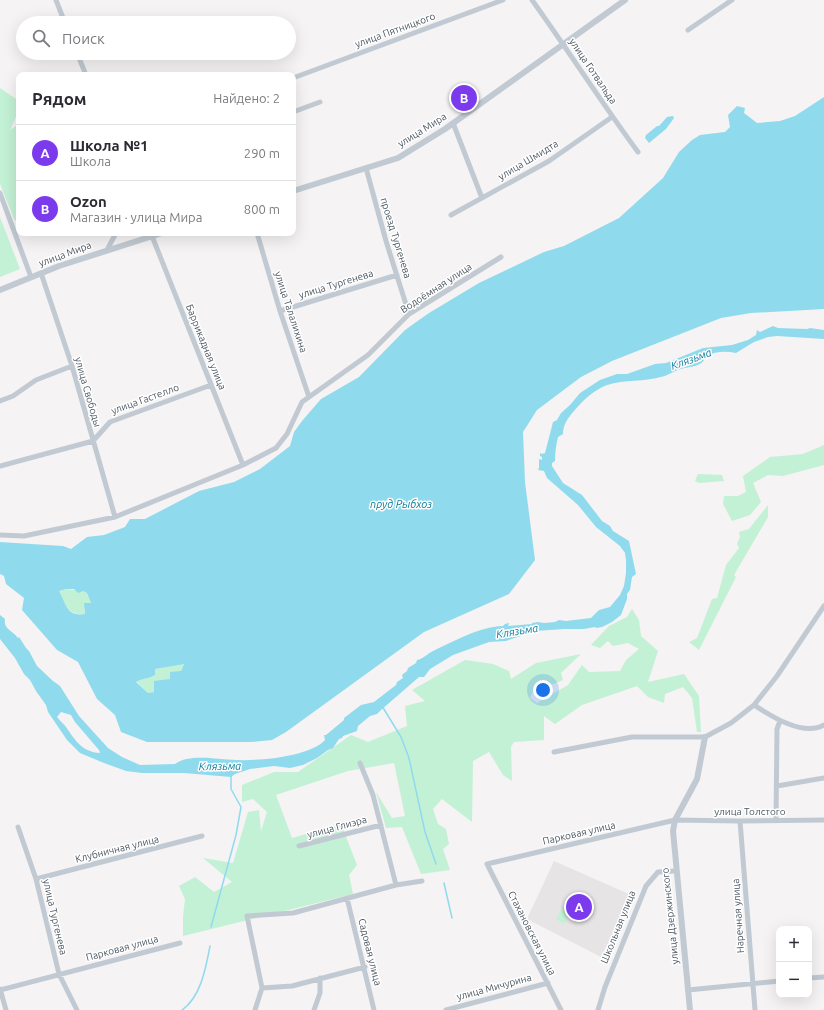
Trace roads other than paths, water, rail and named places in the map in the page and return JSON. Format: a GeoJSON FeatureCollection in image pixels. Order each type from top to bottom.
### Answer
{"type":"FeatureCollection","features":[{"type":"Feature","properties":{"kind":"street"},"geometry":{"type":"LineString","coordinates":[[56,0],[62,16]]}},
{"type":"Feature","properties":{"kind":"street","name":"улица Пятницкого"},"geometry":{"type":"LineString","coordinates":[[296,77],[503,0]]}},
{"type":"Feature","properties":{"kind":"street","name":"улица Готвальда"},"geometry":{"type":"LineString","coordinates":[[532,0],[638,152]]}},
{"type":"Feature","properties":{"kind":"street","name":"улица Мира"},"geometry":{"type":"LineString","coordinates":[[296,190],[398,158],[453,123],[625,0]]}},
{"type":"Feature","properties":{"kind":"street"},"geometry":{"type":"LineString","coordinates":[[688,30],[732,0]]}},
{"type":"Feature","properties":{"kind":"street"},"geometry":{"type":"LineString","coordinates":[[80,60],[85,72]]}},
{"type":"Feature","properties":{"kind":"street"},"geometry":{"type":"LineString","coordinates":[[296,111],[320,102]]}},
{"type":"Feature","properties":{"kind":"street","name":"улица Шмидта"},"geometry":{"type":"LineString","coordinates":[[451,215],[549,161],[612,116]]}},
{"type":"Feature","properties":{"kind":"street"},"geometry":{"type":"LineString","coordinates":[[453,123],[482,198]]}},
{"type":"Feature","properties":{"kind":"street","name":"проезд Тургенева"},"geometry":{"type":"LineString","coordinates":[[366,168],[386,241],[409,314]]}},
{"type":"Feature","properties":{"kind":"street"},"geometry":{"type":"LineString","coordinates":[[0,193],[31,277]]}},
{"type":"Feature","properties":{"kind":"street"},"geometry":{"type":"LineString","coordinates":[[107,250],[114,236]]}},
{"type":"Feature","properties":{"kind":"street","name":"улица Мира"},"geometry":{"type":"LineString","coordinates":[[0,290],[41,273],[152,236]]}},
{"type":"Feature","properties":{"kind":"street","name":"Баррикадная улица"},"geometry":{"type":"LineString","coordinates":[[152,236],[243,465]]}},
{"type":"Feature","properties":{"kind":"street","name":"улица Талалихина"},"geometry":{"type":"LineString","coordinates":[[258,236],[280,311],[309,397]]}},
{"type":"Feature","properties":{"kind":"street","name":"Водоёмная улица"},"geometry":{"type":"LineString","coordinates":[[0,535],[24,536],[115,517],[243,465],[276,448],[287,434],[302,402],[368,355],[409,314],[501,257]]}},
{"type":"Feature","properties":{"kind":"street","name":"улица Свободы"},"geometry":{"type":"LineString","coordinates":[[41,273],[72,366],[115,517]]}},
{"type":"Feature","properties":{"kind":"street","name":"улица Тургенева"},"geometry":{"type":"LineString","coordinates":[[280,311],[397,275]]}},
{"type":"Feature","properties":{"kind":"street"},"geometry":{"type":"LineString","coordinates":[[0,401],[13,396],[36,380],[72,366]]}},
{"type":"Feature","properties":{"kind":"street","name":"улица Гастелло"},"geometry":{"type":"LineString","coordinates":[[93,441],[110,422],[211,385]]}},
{"type":"Feature","properties":{"kind":"street"},"geometry":{"type":"LineString","coordinates":[[0,466],[93,441]]}},
{"type":"Feature","properties":{"kind":"street"},"geometry":{"type":"LineString","coordinates":[[554,752],[632,737],[705,737],[731,723],[754,705],[777,676],[824,606]]}},
{"type":"Feature","properties":{"kind":"street"},"geometry":{"type":"LineString","coordinates":[[754,705],[780,721],[804,728],[821,727],[824,725]]}},
{"type":"Feature","properties":{"kind":"street"},"geometry":{"type":"LineString","coordinates":[[776,820],[777,728],[780,721]]}},
{"type":"Feature","properties":{"kind":"street"},"geometry":{"type":"LineString","coordinates":[[675,820],[697,779],[705,737]]}},
{"type":"Feature","properties":{"kind":"street","name":"улица Глиэра"},"geometry":{"type":"LineString","coordinates":[[360,763],[373,795],[396,885]]}},
{"type":"Feature","properties":{"kind":"street"},"geometry":{"type":"LineString","coordinates":[[777,786],[824,778]]}},
{"type":"Feature","properties":{"kind":"street","name":"улица Толстого"},"geometry":{"type":"LineString","coordinates":[[675,820],[824,820]]}},
{"type":"Feature","properties":{"kind":"street","name":"Парковая улица"},"geometry":{"type":"LineString","coordinates":[[487,864],[675,820]]}},
{"type":"Feature","properties":{"kind":"street","name":"улица Дзержинского"},"geometry":{"type":"LineString","coordinates":[[675,820],[673,831],[676,871],[690,1010]]}},
{"type":"Feature","properties":{"kind":"street","name":"Наречная улица"},"geometry":{"type":"LineString","coordinates":[[740,821],[755,1010]]}},
{"type":"Feature","properties":{"kind":"street","name":"улица Глиэра"},"geometry":{"type":"LineString","coordinates":[[299,846],[381,825]]}},
{"type":"Feature","properties":{"kind":"street","name":"улица Тургенева"},"geometry":{"type":"LineString","coordinates":[[18,827],[36,879],[59,974],[77,1010]]}},
{"type":"Feature","properties":{"kind":"street","name":"Клубничная улица"},"geometry":{"type":"LineString","coordinates":[[36,879],[202,836]]}},
{"type":"Feature","properties":{"kind":"street","name":"Стахановская улица"},"geometry":{"type":"LineString","coordinates":[[487,864],[561,1010]]}},
{"type":"Feature","properties":{"kind":"street","name":"Школьная улица"},"geometry":{"type":"LineString","coordinates":[[598,1010],[605,987],[646,886],[658,872],[676,871]]}},
{"type":"Feature","properties":{"kind":"street"},"geometry":{"type":"LineString","coordinates":[[256,1010],[262,988],[247,916],[292,913],[396,885],[422,881]]}},
{"type":"Feature","properties":{"kind":"street","name":"Садовая улица"},"geometry":{"type":"LineString","coordinates":[[347,898],[374,1010]]}},
{"type":"Feature","properties":{"kind":"street","name":"Парковая улица"},"geometry":{"type":"LineString","coordinates":[[0,990],[180,943]]}},
{"type":"Feature","properties":{"kind":"street"},"geometry":{"type":"LineString","coordinates":[[262,988],[292,986],[364,967]]}},
{"type":"Feature","properties":{"kind":"street"},"geometry":{"type":"LineString","coordinates":[[812,978],[824,977]]}},
{"type":"Feature","properties":{"kind":"street"},"geometry":{"type":"LineString","coordinates":[[314,1010],[320,993],[320,978]]}},
{"type":"Feature","properties":{"kind":"street"},"geometry":{"type":"LineString","coordinates":[[688,990],[776,981]]}},
{"type":"Feature","properties":{"kind":"street","name":"улица Мичурина"},"geometry":{"type":"LineString","coordinates":[[446,1010],[548,983]]}},
{"type":"Feature","properties":{"kind":"street"},"geometry":{"type":"LineString","coordinates":[[0,990],[6,1010]]}},
{"type":"Feature","properties":{"kind":"water","name":"пруд Рыбхоз"},"geometry":{"type":"Polygon","coordinates":[[[824,97],[824,309],[751,313],[721,318],[612,361],[581,377],[537,410],[523,432],[525,482],[535,560],[509,594],[424,632],[286,732],[272,740],[250,742],[147,742],[121,732],[115,715],[97,699],[78,662],[57,650],[22,610],[24,598],[6,584],[4,576],[0,574],[0,542],[63,546],[71,549],[87,537],[104,535],[125,527],[130,519],[145,519],[199,491],[234,482],[260,469],[290,446],[294,432],[321,399],[359,377],[405,330],[429,313],[479,283],[544,252],[564,246],[619,218],[663,178],[679,152],[692,140],[700,135],[725,132],[730,127],[728,115],[737,106],[745,108],[744,113],[757,123],[780,121],[795,116],[824,97]],[[74,589],[59,591],[70,611],[85,614],[84,603],[91,603],[87,593],[83,591],[78,593],[74,589]],[[184,664],[155,669],[155,675],[136,682],[148,693],[154,692],[154,681],[170,679],[170,672],[181,671],[184,664]]]}},
{"type":"Feature","properties":{"kind":"water"},"geometry":{"type":"Polygon","coordinates":[[[673,116],[674,118],[666,129],[649,143],[645,138],[646,135],[659,126],[667,117],[673,116]]]}},
{"type":"Feature","properties":{"kind":"water","name":"Клязьма"},"geometry":{"type":"Polygon","coordinates":[[[773,326],[778,328],[810,328],[824,330],[824,339],[777,336],[768,337],[754,342],[736,353],[721,352],[710,354],[706,356],[699,365],[684,368],[655,379],[621,382],[607,385],[593,393],[581,403],[566,421],[563,434],[558,437],[555,461],[552,463],[552,466],[563,483],[582,495],[602,521],[610,526],[613,531],[629,541],[636,574],[632,577],[630,590],[627,594],[627,599],[621,615],[602,627],[535,631],[506,641],[489,642],[453,655],[430,669],[424,677],[419,677],[377,714],[370,716],[358,726],[357,731],[343,736],[333,748],[303,765],[290,768],[274,766],[250,769],[235,774],[231,777],[184,773],[142,773],[126,771],[104,763],[80,753],[67,740],[48,712],[46,705],[30,680],[24,674],[15,658],[0,639],[0,615],[5,619],[5,625],[7,628],[18,638],[19,637],[37,666],[60,686],[79,716],[108,748],[122,757],[140,765],[175,764],[188,759],[196,758],[229,760],[270,759],[296,754],[318,746],[325,740],[324,735],[344,720],[344,718],[361,705],[374,702],[396,685],[397,682],[403,678],[402,675],[408,668],[416,663],[417,660],[458,639],[485,629],[503,626],[509,623],[508,626],[591,618],[599,610],[610,607],[620,595],[624,586],[626,573],[625,553],[620,546],[596,527],[578,505],[547,478],[544,471],[538,470],[539,459],[542,460],[540,453],[545,453],[553,422],[557,420],[561,413],[580,393],[600,380],[617,374],[627,374],[655,364],[666,363],[703,348],[732,345],[748,340],[756,335],[757,330],[760,332],[773,326]],[[61,712],[57,717],[84,748],[100,753],[75,722],[71,715],[61,712]]]}},
{"type":"Feature","properties":{"kind":"waterway"},"geometry":{"type":"LineString","coordinates":[[382,706],[401,737],[409,758],[425,832],[436,864]]}},
{"type":"Feature","properties":{"kind":"waterway","name":"Клязьма"},"geometry":{"type":"LineString","coordinates":[[211,927],[236,835],[241,807],[231,789],[231,775]]}},
{"type":"Feature","properties":{"kind":"waterway"},"geometry":{"type":"LineString","coordinates":[[444,883],[452,918]]}},
{"type":"Feature","properties":{"kind":"waterway"},"geometry":{"type":"LineString","coordinates":[[182,1010],[194,997],[202,981],[210,946]]}},
{"type":"Feature","properties":{"kind":"place","name":"Ozon"},"geometry":{"type":"Point","coordinates":[464,98]}},
{"type":"Feature","properties":{"kind":"place","name":"Школа №1"},"geometry":{"type":"Point","coordinates":[579,907]}}]}
